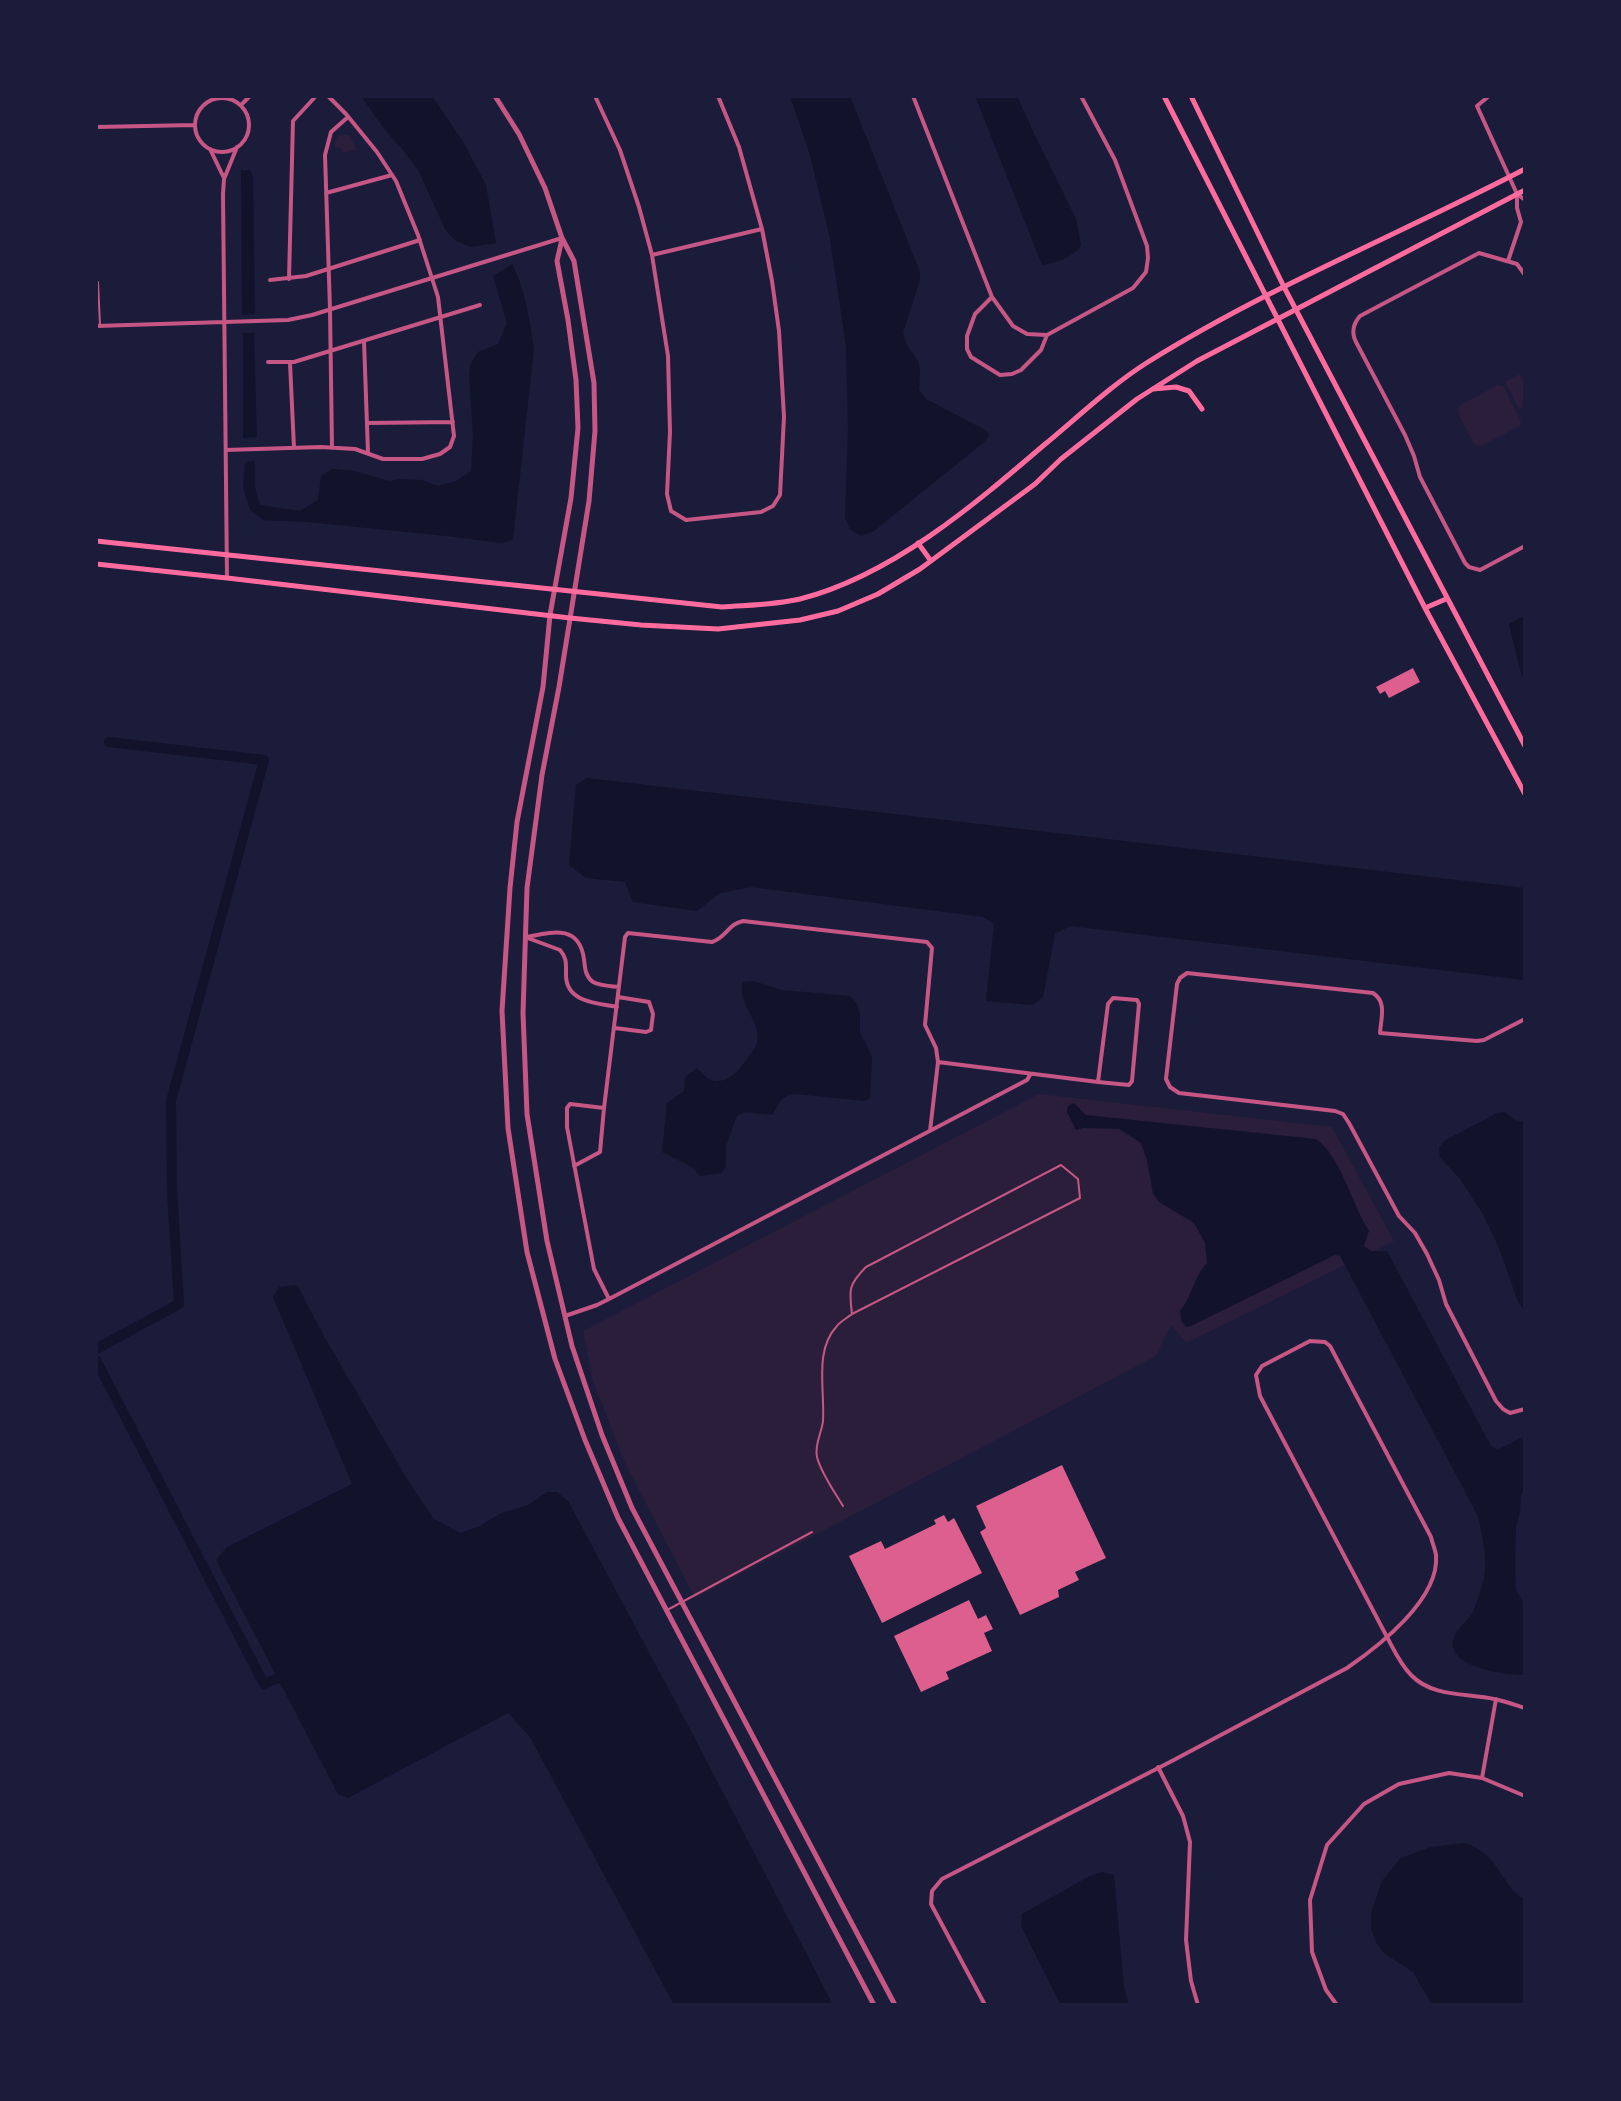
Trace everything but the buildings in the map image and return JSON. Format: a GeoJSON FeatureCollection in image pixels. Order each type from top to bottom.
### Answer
{"type":"FeatureCollection","features":[{"type":"Feature","properties":{"kind":"main road"},"geometry":{"type":"LineString","coordinates":[[1164,96],[1425,608],[1525,794]]}},
{"type":"Feature","properties":{"kind":"main road"},"geometry":{"type":"LineString","coordinates":[[1191,96],[1284,287],[1525,746]]}},
{"type":"Feature","properties":{"kind":"main road"},"geometry":{"type":"LineString","coordinates":[[96,541],[722,607],[798,599],[872,572],[918,543],[953,519],[1099,398],[1145,364],[1265,296],[1525,169]]}},
{"type":"Feature","properties":{"kind":"main road"},"geometry":{"type":"LineString","coordinates":[[96,564],[570,618],[718,629],[800,620],[838,611],[878,594],[931,561],[1035,484],[1152,389],[1197,361],[1525,190]]}},
{"type":"Feature","properties":{"kind":"main road"},"geometry":{"type":"LineString","coordinates":[[1152,389],[1176,387],[1189,391],[1202,409]]}},
{"type":"Feature","properties":{"kind":"main road"},"geometry":{"type":"LineString","coordinates":[[918,543],[931,561]]}},
{"type":"Feature","properties":{"kind":"main road"},"geometry":{"type":"LineString","coordinates":[[1425,608],[1446,599]]}},
{"type":"Feature","properties":{"kind":"street"},"geometry":{"type":"LineString","coordinates":[[241,105],[250,96]]}},
{"type":"Feature","properties":{"kind":"street"},"geometry":{"type":"LineString","coordinates":[[289,279],[293,121],[316,96]]}},
{"type":"Feature","properties":{"kind":"street"},"geometry":{"type":"LineString","coordinates":[[226,450],[355,449],[383,459],[422,459],[440,454],[450,447],[454,436],[438,297],[420,240],[392,175],[377,152],[328,96]]}},
{"type":"Feature","properties":{"kind":"street"},"geometry":{"type":"LineString","coordinates":[[495,96],[519,134],[545,188],[562,238],[574,261],[594,383],[595,431],[589,501],[542,775],[527,888],[523,1013],[527,1114],[547,1241],[572,1346],[602,1435],[632,1508],[895,2005]]}},
{"type":"Feature","properties":{"kind":"street"},"geometry":{"type":"LineString","coordinates":[[595,96],[620,150],[652,255],[668,356],[670,432],[667,494],[671,511],[686,520],[761,512],[773,506],[780,495],[784,417],[772,281],[762,229],[739,147],[718,96]]}},
{"type":"Feature","properties":{"kind":"street"},"geometry":{"type":"LineString","coordinates":[[913,96],[992,297],[1013,326],[1027,334],[1047,335],[1133,288],[1146,272],[1148,258],[1144,238],[1115,160],[1081,96]]}},
{"type":"Feature","properties":{"kind":"street"},"geometry":{"type":"LineString","coordinates":[[1489,96],[1477,106],[1517,194],[1521,222],[1508,261]]}},
{"type":"Feature","properties":{"kind":"street"},"geometry":{"type":"LineString","coordinates":[[224,179],[210,149],[197,137],[194,125],[202,107],[223,99],[241,105],[248,114],[249,122],[224,179],[227,578]]}},
{"type":"Feature","properties":{"kind":"street"},"geometry":{"type":"LineString","coordinates":[[332,448],[325,155],[331,132],[348,117]]}},
{"type":"Feature","properties":{"kind":"street"},"geometry":{"type":"LineString","coordinates":[[96,127],[194,125]]}},
{"type":"Feature","properties":{"kind":"street"},"geometry":{"type":"LineString","coordinates":[[210,149],[222,152],[237,147]]}},
{"type":"Feature","properties":{"kind":"street"},"geometry":{"type":"LineString","coordinates":[[326,193],[392,175]]}},
{"type":"Feature","properties":{"kind":"street"},"geometry":{"type":"LineString","coordinates":[[1517,194],[1525,200]]}},
{"type":"Feature","properties":{"kind":"street"},"geometry":{"type":"LineString","coordinates":[[652,255],[762,229]]}},
{"type":"Feature","properties":{"kind":"street"},"geometry":{"type":"LineString","coordinates":[[98,326],[288,320],[562,238]]}},
{"type":"Feature","properties":{"kind":"street"},"geometry":{"type":"LineString","coordinates":[[562,238],[557,261],[576,380],[578,428],[571,498],[550,615],[543,687],[517,822],[502,1011],[508,1124],[527,1252],[555,1359],[618,1518],[874,2005]]}},
{"type":"Feature","properties":{"kind":"street"},"geometry":{"type":"LineString","coordinates":[[270,280],[306,276],[420,240]]}},
{"type":"Feature","properties":{"kind":"street"},"geometry":{"type":"LineString","coordinates":[[1525,275],[1519,266],[1479,253],[1360,316],[1354,325],[1354,338],[1405,435],[1425,486],[1465,563],[1480,570],[1525,546]]}},
{"type":"Feature","properties":{"kind":"street"},"geometry":{"type":"LineString","coordinates":[[1519,266],[1525,260]]}},
{"type":"Feature","properties":{"kind":"street"},"geometry":{"type":"LineString","coordinates":[[992,297],[975,314],[967,336],[967,349],[971,357],[1000,375],[1012,374],[1021,370],[1041,350],[1047,335]]}},
{"type":"Feature","properties":{"kind":"street"},"geometry":{"type":"LineString","coordinates":[[268,362],[290,362],[331,351],[480,305]]}},
{"type":"Feature","properties":{"kind":"street"},"geometry":{"type":"LineString","coordinates":[[364,341],[368,453]]}},
{"type":"Feature","properties":{"kind":"street"},"geometry":{"type":"LineString","coordinates":[[290,362],[294,448]]}},
{"type":"Feature","properties":{"kind":"street"},"geometry":{"type":"LineString","coordinates":[[367,423],[453,422]]}},
{"type":"Feature","properties":{"kind":"street"},"geometry":{"type":"LineString","coordinates":[[574,1166],[600,1152],[625,937],[628,933],[712,942],[723,936],[730,926],[743,921],[927,942],[932,948],[925,1025],[936,1048],[938,1062],[930,1131]]}},
{"type":"Feature","properties":{"kind":"street"},"geometry":{"type":"LineString","coordinates":[[525,937],[553,931],[567,933],[582,947],[584,970],[591,981],[619,987]]}},
{"type":"Feature","properties":{"kind":"street"},"geometry":{"type":"LineString","coordinates":[[525,937],[564,954],[567,961],[566,982],[579,999],[617,1007]]}},
{"type":"Feature","properties":{"kind":"street"},"geometry":{"type":"LineString","coordinates":[[1525,1019],[1477,1041],[1380,1033],[1382,1004],[1373,993],[1187,973],[1177,984],[1166,1079],[1170,1087],[1179,1093],[1343,1114],[1399,1216],[1415,1233],[1427,1254],[1446,1304],[1496,1401],[1510,1413],[1525,1409]]}},
{"type":"Feature","properties":{"kind":"street"},"geometry":{"type":"LineString","coordinates":[[615,1028],[646,1032],[651,1030],[653,1014],[649,1002],[618,997]]}},
{"type":"Feature","properties":{"kind":"street"},"geometry":{"type":"LineString","coordinates":[[938,1062],[1030,1075],[1124,1085],[1129,1085],[1132,1081],[1137,1000],[1113,998],[1108,1004],[1098,1082]]}},
{"type":"Feature","properties":{"kind":"street"},"geometry":{"type":"LineString","coordinates":[[565,1316],[609,1299],[1027,1080],[1030,1075]]}},
{"type":"Feature","properties":{"kind":"street"},"geometry":{"type":"LineString","coordinates":[[604,1108],[570,1104],[567,1108],[567,1127],[594,1269],[609,1299]]}},
{"type":"Feature","properties":{"kind":"street"},"geometry":{"type":"LineString","coordinates":[[985,2005],[931,1904],[932,1891],[942,1879],[1347,1668],[1387,1637],[1427,1591],[1435,1570],[1436,1555],[1431,1537],[1336,1355],[1325,1342],[1310,1341],[1262,1366],[1256,1375],[1260,1396],[1387,1637],[1412,1676],[1441,1692],[1496,1699],[1525,1708]]}},
{"type":"Feature","properties":{"kind":"street"},"geometry":{"type":"LineString","coordinates":[[1482,1778],[1496,1699]]}},
{"type":"Feature","properties":{"kind":"street"},"geometry":{"type":"LineString","coordinates":[[1158,1767],[1183,1816],[1190,1842],[1186,1940],[1191,1981],[1198,2005]]}},
{"type":"Feature","properties":{"kind":"street"},"geometry":{"type":"LineString","coordinates":[[1337,2005],[1326,1990],[1312,1952],[1310,1900],[1327,1845],[1364,1804],[1399,1784],[1449,1773],[1482,1778],[1525,1796]]}},
{"type":"Feature","properties":{"kind":"lane"},"geometry":{"type":"LineString","coordinates":[[96,136],[97,155]]}},
{"type":"Feature","properties":{"kind":"lane"},"geometry":{"type":"LineString","coordinates":[[98,282],[98,326]]}},
{"type":"Feature","properties":{"kind":"lane"},"geometry":{"type":"LineString","coordinates":[[843,1506],[816,1455],[823,1417],[822,1374],[826,1343],[836,1326],[852,1314],[1080,1198],[1078,1179],[1061,1165],[866,1267],[849,1289],[852,1314]]}},
{"type":"Feature","properties":{"kind":"lane"},"geometry":{"type":"LineString","coordinates":[[666,1611],[812,1532]]}},
{"type":"Feature","properties":{"kind":"shaded area"},"geometry":{"type":"Polygon","coordinates":[[[361,96],[432,96],[462,140],[486,185],[496,243],[471,247],[456,241],[446,231],[418,170],[361,96]]]}},
{"type":"Feature","properties":{"kind":"shaded area"},"geometry":{"type":"Polygon","coordinates":[[[790,96],[850,96],[920,272],[903,333],[918,361],[919,390],[926,399],[987,431],[989,436],[874,531],[861,536],[850,529],[845,518],[848,427],[846,347],[830,239],[810,155],[790,96]]]}},
{"type":"Feature","properties":{"kind":"shaded area"},"geometry":{"type":"Polygon","coordinates":[[[975,96],[1017,96],[1076,219],[1081,246],[1069,256],[1042,265],[975,96]]]}},
{"type":"Feature","properties":{"kind":"shaded area"},"geometry":{"type":"Polygon","coordinates":[[[338,135],[350,135],[357,150],[342,153],[342,149],[335,147],[338,135]]]}},
{"type":"Feature","properties":{"kind":"shaded area"},"geometry":{"type":"Polygon","coordinates":[[[241,170],[250,170],[253,176],[255,314],[242,315],[241,170]]]}},
{"type":"Feature","properties":{"kind":"shaded area"},"geometry":{"type":"Polygon","coordinates":[[[512,264],[524,294],[534,349],[513,539],[502,543],[263,520],[250,510],[243,487],[245,462],[255,461],[255,487],[260,505],[300,511],[318,500],[321,476],[332,469],[355,471],[389,481],[422,480],[438,486],[456,481],[471,471],[473,437],[469,373],[478,352],[498,344],[507,323],[493,276],[512,264]]]}},
{"type":"Feature","properties":{"kind":"shaded area"},"geometry":{"type":"Polygon","coordinates":[[[243,333],[254,333],[257,437],[243,438],[243,333]]]}},
{"type":"Feature","properties":{"kind":"shaded area"},"geometry":{"type":"Polygon","coordinates":[[[1520,374],[1525,383],[1525,406],[1519,409],[1505,382],[1520,374]]]}},
{"type":"Feature","properties":{"kind":"shaded area"},"geometry":{"type":"Polygon","coordinates":[[[1498,385],[1504,387],[1521,421],[1520,426],[1481,446],[1474,444],[1457,411],[1460,405],[1498,385]]]}},
{"type":"Feature","properties":{"kind":"shaded area"},"geometry":{"type":"Polygon","coordinates":[[[1525,615],[1525,681],[1509,624],[1525,615]]]}},
{"type":"Feature","properties":{"kind":"shaded area"},"geometry":{"type":"Polygon","coordinates":[[[587,778],[1525,888],[1525,980],[1070,926],[1055,934],[1043,997],[1032,1005],[986,1001],[994,924],[983,917],[752,887],[720,893],[697,911],[633,902],[625,882],[586,878],[569,865],[576,785],[587,778]]]}},
{"type":"Feature","properties":{"kind":"shaded area"},"geometry":{"type":"Polygon","coordinates":[[[753,981],[782,990],[850,996],[857,1004],[860,1033],[872,1056],[870,1098],[865,1101],[797,1094],[784,1098],[772,1115],[745,1112],[737,1116],[726,1146],[726,1167],[721,1173],[700,1176],[692,1167],[662,1152],[667,1103],[684,1091],[685,1077],[697,1068],[709,1079],[724,1080],[737,1071],[753,1051],[758,1035],[742,990],[743,982],[753,981]]]}},
{"type":"Feature","properties":{"kind":"shaded area"},"geometry":{"type":"Polygon","coordinates":[[[1039,1094],[1332,1127],[1394,1241],[1186,1343],[1171,1325],[1156,1356],[695,1598],[623,1459],[592,1378],[583,1331],[1039,1094]]]}},
{"type":"Feature","properties":{"kind":"shaded area"},"geometry":{"type":"Polygon","coordinates":[[[1074,1103],[1086,1115],[1316,1139],[1325,1147],[1369,1231],[1364,1246],[1371,1251],[1387,1251],[1491,1446],[1497,1450],[1525,1436],[1525,1487],[1516,1527],[1515,1569],[1516,1590],[1525,1606],[1525,1675],[1478,1667],[1458,1656],[1453,1647],[1456,1633],[1473,1612],[1484,1577],[1485,1554],[1478,1516],[1340,1256],[1335,1255],[1186,1327],[1180,1311],[1207,1263],[1205,1243],[1194,1223],[1159,1202],[1153,1194],[1141,1143],[1119,1129],[1076,1130],[1067,1112],[1068,1106],[1074,1103]]]}},
{"type":"Feature","properties":{"kind":"shaded area"},"geometry":{"type":"Polygon","coordinates":[[[1505,1112],[1518,1122],[1525,1121],[1525,1313],[1483,1214],[1460,1179],[1440,1157],[1439,1148],[1444,1141],[1497,1113],[1505,1112]]]}},
{"type":"Feature","properties":{"kind":"shaded area"},"geometry":{"type":"Polygon","coordinates":[[[297,1285],[410,1484],[434,1519],[460,1533],[480,1526],[501,1513],[528,1505],[547,1492],[557,1492],[568,1501],[833,2005],[674,2005],[530,1737],[508,1713],[348,1798],[338,1794],[216,1560],[227,1547],[352,1484],[273,1297],[279,1287],[297,1285]]]}},
{"type":"Feature","properties":{"kind":"shaded area"},"geometry":{"type":"Polygon","coordinates":[[[1464,1843],[1485,1853],[1509,1886],[1525,1900],[1525,2005],[1432,2005],[1413,1972],[1384,1953],[1376,1942],[1371,1928],[1371,1913],[1382,1881],[1401,1858],[1431,1847],[1464,1843]]]}},
{"type":"Feature","properties":{"kind":"shaded area"},"geometry":{"type":"Polygon","coordinates":[[[1102,1872],[1114,1875],[1124,1987],[1129,2005],[1061,2005],[1021,1926],[1022,1914],[1102,1872]]]}},
{"type":"Feature","properties":{"kind":"waterway"},"geometry":{"type":"LineString","coordinates":[[96,1349],[179,1304],[172,1190],[171,1101],[264,760],[109,742]]}},
{"type":"Feature","properties":{"kind":"waterway"},"geometry":{"type":"LineString","coordinates":[[96,1360],[264,1684],[290,1673]]}}]}
